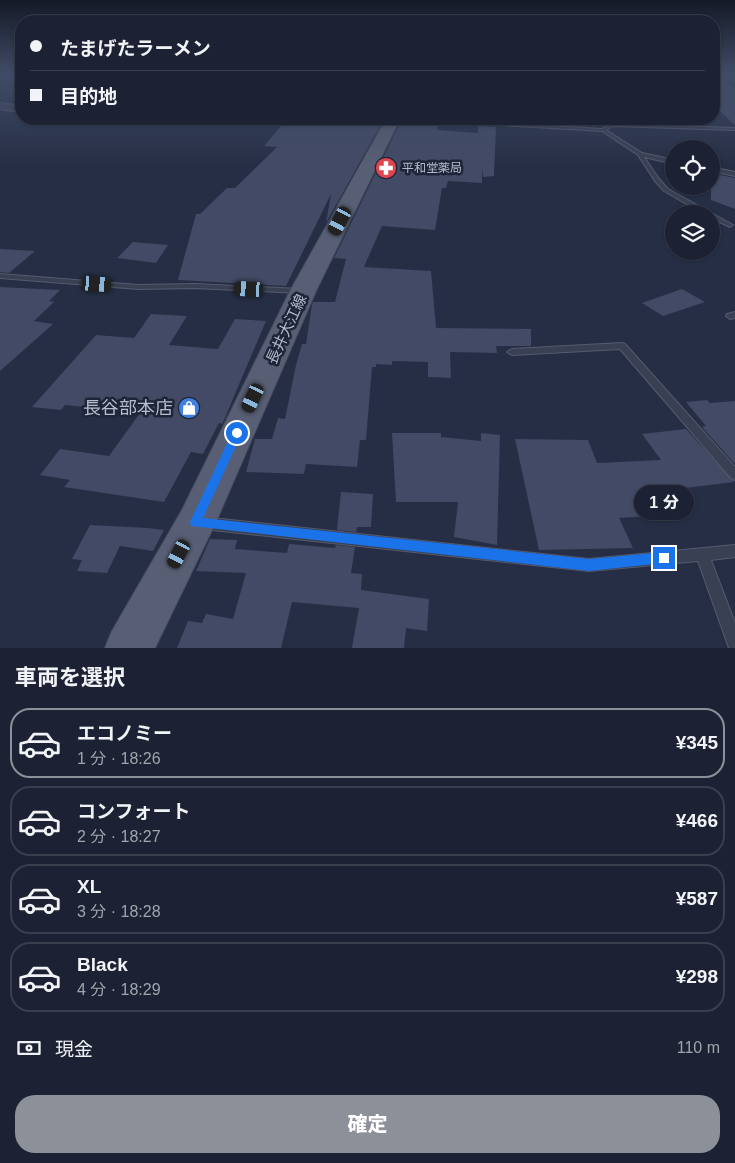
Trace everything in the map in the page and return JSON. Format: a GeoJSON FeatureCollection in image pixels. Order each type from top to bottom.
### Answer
{"type":"FeatureCollection","features":[{"type":"Feature","properties":{"kind":"main road","name":"長井大江線"},"geometry":{"type":"LineString","coordinates":[[129,648],[196,522],[303,292],[390,125]]}},
{"type":"Feature","properties":{"kind":"street"},"geometry":{"type":"LineString","coordinates":[[2,107],[15,108]]}},
{"type":"Feature","properties":{"kind":"lane"},"geometry":{"type":"LineString","coordinates":[[518,125],[603,130],[640,154],[665,160]]}},
{"type":"Feature","properties":{"kind":"lane"},"geometry":{"type":"LineString","coordinates":[[603,130],[612,125],[735,129]]}},
{"type":"Feature","properties":{"kind":"lane"},"geometry":{"type":"LineString","coordinates":[[640,154],[666,190],[694,205]]}},
{"type":"Feature","properties":{"kind":"lane"},"geometry":{"type":"LineString","coordinates":[[720,171],[735,174]]}},
{"type":"Feature","properties":{"kind":"lane"},"geometry":{"type":"LineString","coordinates":[[720,220],[730,225]]}},
{"type":"Feature","properties":{"kind":"lane"},"geometry":{"type":"LineString","coordinates":[[0,276],[138,287],[196,286],[303,292]]}},
{"type":"Feature","properties":{"kind":"lane"},"geometry":{"type":"LineString","coordinates":[[512,352],[622,346],[735,474]]}},
{"type":"Feature","properties":{"kind":"lane"},"geometry":{"type":"LineString","coordinates":[[196,522],[589,565],[735,550]]}},
{"type":"Feature","properties":{"kind":"lane"},"geometry":{"type":"LineString","coordinates":[[702,554],[735,643]]}},
{"type":"Feature","properties":{"kind":"building"},"geometry":{"type":"Polygon","coordinates":[[[720,104],[735,104],[735,125],[720,111],[720,104]]]}},
{"type":"Feature","properties":{"kind":"building"},"geometry":{"type":"Polygon","coordinates":[[[282,125],[381,125],[326,223],[331,194],[286,286],[178,280],[196,214],[200,214],[227,188],[235,188],[277,147],[264,146],[282,125]]]}},
{"type":"Feature","properties":{"kind":"building"},"geometry":{"type":"Polygon","coordinates":[[[399,125],[438,125],[437,130],[478,133],[478,126],[496,127],[494,176],[483,177],[482,168],[482,183],[448,181],[446,188],[442,188],[435,230],[382,226],[364,267],[431,271],[436,328],[531,329],[531,346],[496,346],[497,353],[450,352],[451,378],[428,377],[428,362],[392,361],[392,365],[376,364],[376,367],[372,367],[366,440],[360,440],[357,467],[306,464],[304,474],[246,472],[255,439],[272,439],[278,418],[285,419],[296,365],[302,344],[306,344],[313,302],[335,302],[346,259],[334,258],[399,125]]]}},
{"type":"Feature","properties":{"kind":"building"},"geometry":{"type":"Polygon","coordinates":[[[720,175],[735,178],[735,209],[711,200],[711,195],[720,195],[720,175]]]}},
{"type":"Feature","properties":{"kind":"building"},"geometry":{"type":"Polygon","coordinates":[[[133,242],[168,245],[156,263],[117,258],[133,242]]]}},
{"type":"Feature","properties":{"kind":"building"},"geometry":{"type":"Polygon","coordinates":[[[0,249],[35,251],[9,273],[0,272],[0,249]]]}},
{"type":"Feature","properties":{"kind":"building"},"geometry":{"type":"Polygon","coordinates":[[[0,287],[60,290],[49,301],[54,302],[34,321],[53,324],[0,371],[0,287]]]}},
{"type":"Feature","properties":{"kind":"building"},"geometry":{"type":"Polygon","coordinates":[[[682,289],[705,302],[663,316],[642,303],[682,289]]]}},
{"type":"Feature","properties":{"kind":"building"},"geometry":{"type":"Polygon","coordinates":[[[151,314],[187,316],[169,345],[218,349],[235,319],[266,321],[224,420],[222,424],[219,423],[203,454],[191,452],[164,502],[64,487],[70,480],[40,475],[60,449],[109,456],[140,413],[65,405],[61,410],[32,407],[96,335],[134,338],[151,314]]]}},
{"type":"Feature","properties":{"kind":"building"},"geometry":{"type":"Polygon","coordinates":[[[707,400],[710,403],[735,401],[735,464],[702,427],[706,426],[686,402],[707,400]]]}},
{"type":"Feature","properties":{"kind":"building"},"geometry":{"type":"Polygon","coordinates":[[[686,429],[734,482],[669,490],[683,514],[619,518],[633,548],[539,550],[515,439],[588,440],[597,463],[661,460],[642,434],[686,429]]]}},
{"type":"Feature","properties":{"kind":"building"},"geometry":{"type":"Polygon","coordinates":[[[392,433],[441,433],[441,437],[481,441],[481,433],[500,435],[497,545],[454,537],[458,502],[396,502],[392,433]]]}},
{"type":"Feature","properties":{"kind":"building"},"geometry":{"type":"Polygon","coordinates":[[[341,492],[373,494],[371,527],[357,527],[356,532],[337,530],[341,492]]]}},
{"type":"Feature","properties":{"kind":"building"},"geometry":{"type":"Polygon","coordinates":[[[90,525],[164,530],[153,551],[120,546],[107,573],[77,571],[82,560],[72,559],[90,525]]]}},
{"type":"Feature","properties":{"kind":"building"},"geometry":{"type":"Polygon","coordinates":[[[210,539],[237,540],[235,549],[287,553],[289,544],[335,548],[336,545],[355,547],[351,573],[362,574],[361,590],[429,599],[427,631],[406,628],[404,648],[352,648],[359,608],[292,602],[281,648],[177,648],[188,621],[202,623],[206,614],[233,619],[246,573],[196,571],[210,539]]]}},
{"type":"Feature","properties":{"kind":"place","name":"平和堂薬局"},"geometry":{"type":"Point","coordinates":[386,168]}},
{"type":"Feature","properties":{"kind":"place","name":"長谷部本店"},"geometry":{"type":"Point","coordinates":[189,408]}},
{"type":"Feature","properties":{"kind":"route"},"geometry":{"type":"LineString","coordinates":[[237,433],[196,522],[589,565],[664,558]]}}]}
